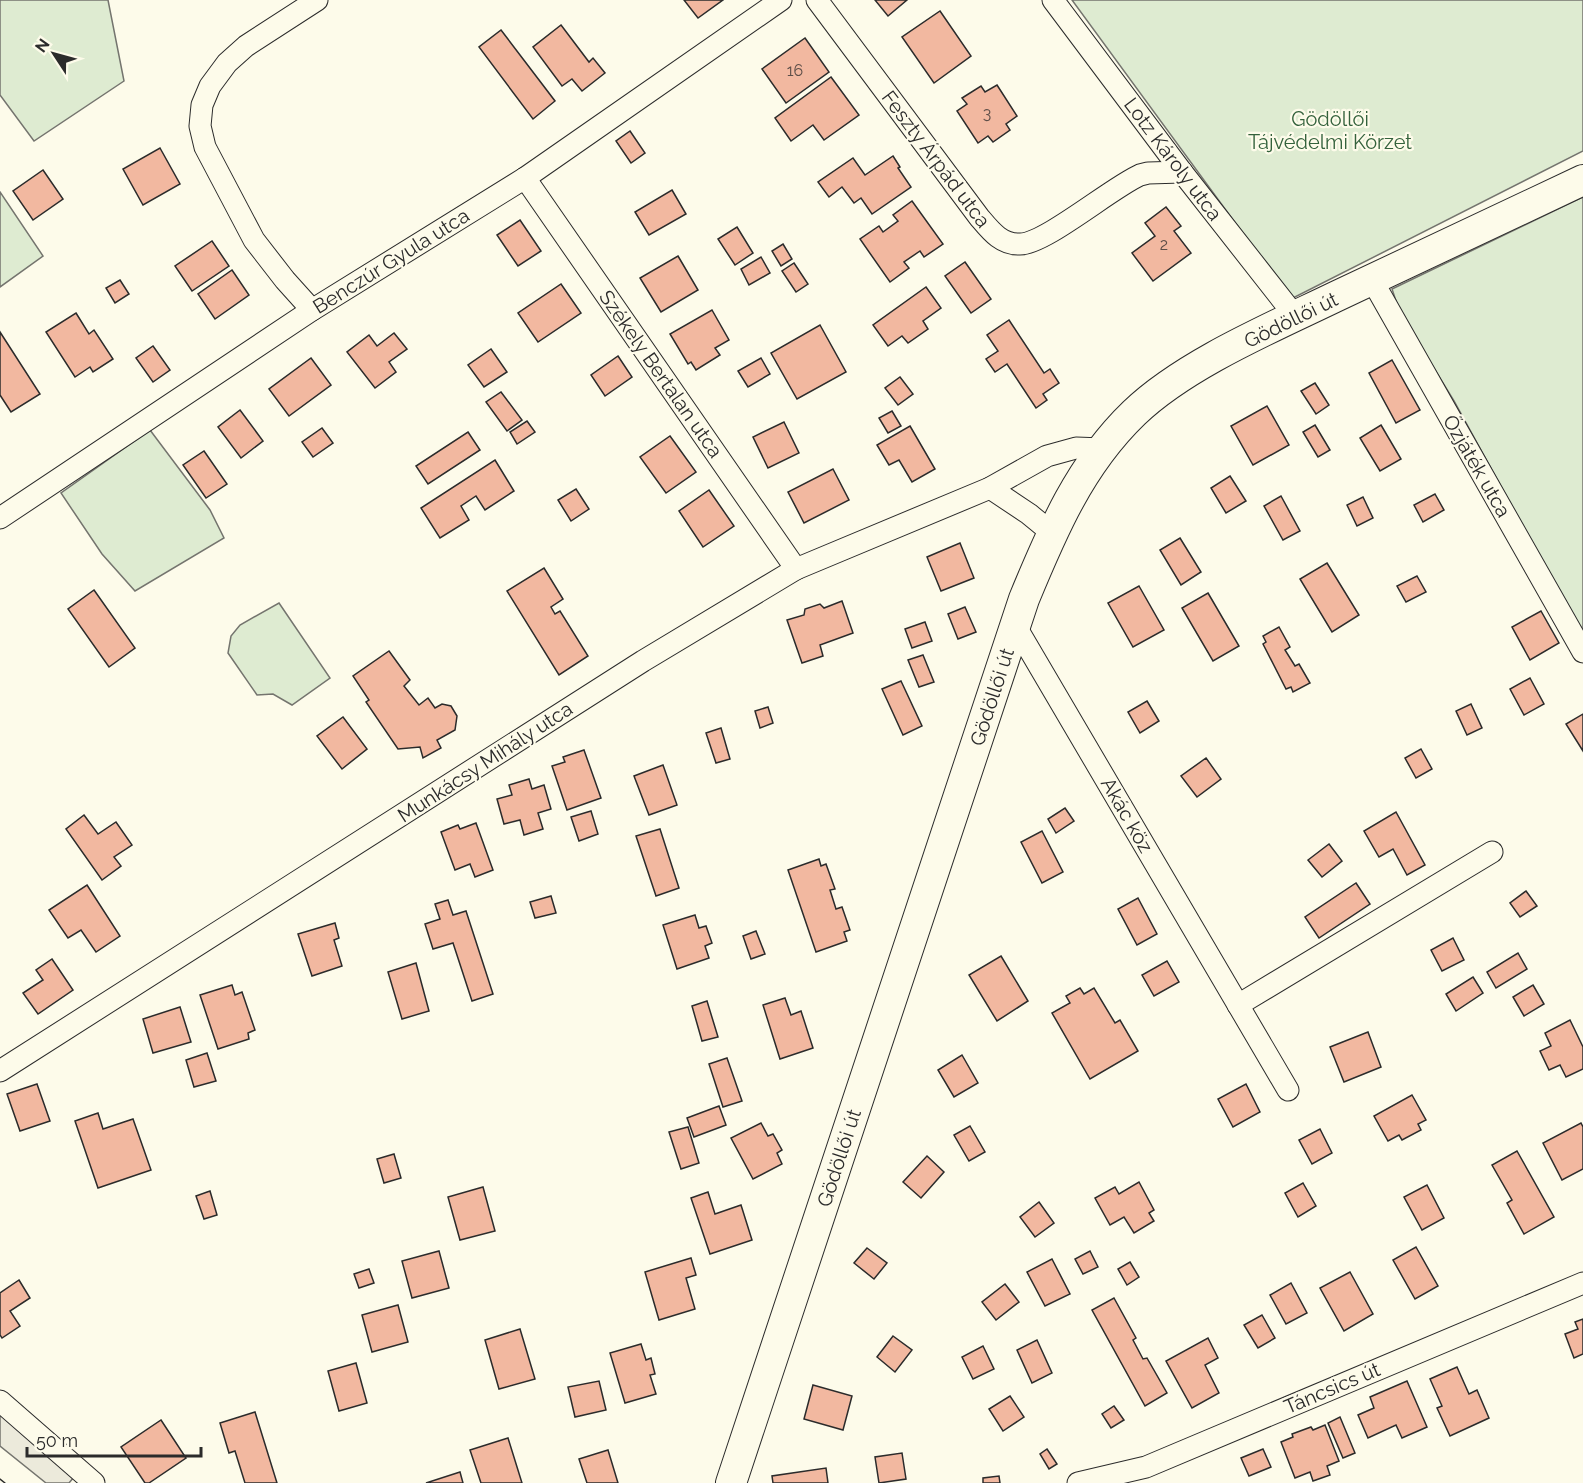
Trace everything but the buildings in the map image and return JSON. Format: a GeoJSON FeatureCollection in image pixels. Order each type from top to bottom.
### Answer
{"type":"FeatureCollection","features":[{"type":"Feature","properties":{"kind":"main road","name":"Gödöllői út"},"geometry":{"type":"LineString","coordinates":[[731,1483],[1024,599],[1051,532],[1080,479],[1133,414],[1182,377],[1295,316],[1583,180]]}},
{"type":"Feature","properties":{"kind":"street"},"geometry":{"type":"LineString","coordinates":[[312,310],[254,240],[206,147],[200,126],[202,105],[210,86],[227,63],[246,46],[317,0]]}},
{"type":"Feature","properties":{"kind":"street","name":"Benczúr Gyula utca"},"geometry":{"type":"LineString","coordinates":[[0,518],[312,310],[525,178],[780,0]]}},
{"type":"Feature","properties":{"kind":"street","name":"Feszty Árpád utca"},"geometry":{"type":"LineString","coordinates":[[817,0],[979,217],[990,231],[1004,241],[1019,245],[1039,239],[1140,175],[1182,172]]}},
{"type":"Feature","properties":{"kind":"street","name":"Lotz Károly utca"},"geometry":{"type":"LineString","coordinates":[[1053,0],[1182,172],[1295,316]]}},
{"type":"Feature","properties":{"kind":"street","name":"Székely Bertalan utca"},"geometry":{"type":"LineString","coordinates":[[525,178],[796,569]]}},
{"type":"Feature","properties":{"kind":"street","name":"Őzjáték utca"},"geometry":{"type":"LineString","coordinates":[[1372,280],[1583,652]]}},
{"type":"Feature","properties":{"kind":"street","name":"Munkácsy Mihály utca"},"geometry":{"type":"LineString","coordinates":[[0,1071],[643,661],[796,569],[990,488],[1047,456],[1076,448],[1104,448]]}},
{"type":"Feature","properties":{"kind":"street"},"geometry":{"type":"LineString","coordinates":[[990,488],[1051,532]]}},
{"type":"Feature","properties":{"kind":"street","name":"Akác köz"},"geometry":{"type":"LineString","coordinates":[[1016,625],[1288,1090]]}},
{"type":"Feature","properties":{"kind":"street"},"geometry":{"type":"LineString","coordinates":[[1238,1005],[1492,852]]}},
{"type":"Feature","properties":{"kind":"street","name":"Táncsics út"},"geometry":{"type":"LineString","coordinates":[[1078,1483],[1146,1467],[1583,1282]]}},
{"type":"Feature","properties":{"kind":"street"},"geometry":{"type":"LineString","coordinates":[[0,1401],[94,1483]]}},
{"type":"Feature","properties":{"kind":"green space"},"geometry":{"type":"Polygon","coordinates":[[[0,0],[108,0],[124,81],[34,141],[0,95],[0,0]]]}},
{"type":"Feature","properties":{"kind":"green space","name":"Gödöllői Tájvédelmi Körzet"},"geometry":{"type":"Polygon","coordinates":[[[1072,0],[1583,0],[1583,151],[1291,299],[1072,0]]]}},
{"type":"Feature","properties":{"kind":"green space"},"geometry":{"type":"Polygon","coordinates":[[[0,192],[43,256],[0,287],[0,192]]]}},
{"type":"Feature","properties":{"kind":"green space"},"geometry":{"type":"Polygon","coordinates":[[[1583,197],[1583,636],[1454,401],[1400,313],[1392,289],[1583,197]]]}},
{"type":"Feature","properties":{"kind":"green space"},"geometry":{"type":"Polygon","coordinates":[[[150,430],[210,510],[224,538],[135,591],[102,554],[61,493],[150,430]]]}},
{"type":"Feature","properties":{"kind":"green space"},"geometry":{"type":"Polygon","coordinates":[[[279,603],[330,678],[292,705],[273,694],[257,695],[228,653],[231,636],[240,625],[279,603]]]}},
{"type":"Feature","properties":{"kind":"shaded area"},"geometry":{"type":"Polygon","coordinates":[[[0,1401],[79,1471],[69,1483],[46,1483],[0,1446],[0,1401]]]}},
{"type":"Feature","properties":{"kind":"tram line"},"geometry":{"type":"LineString","coordinates":[[0,1479],[5,1483]]}}]}
